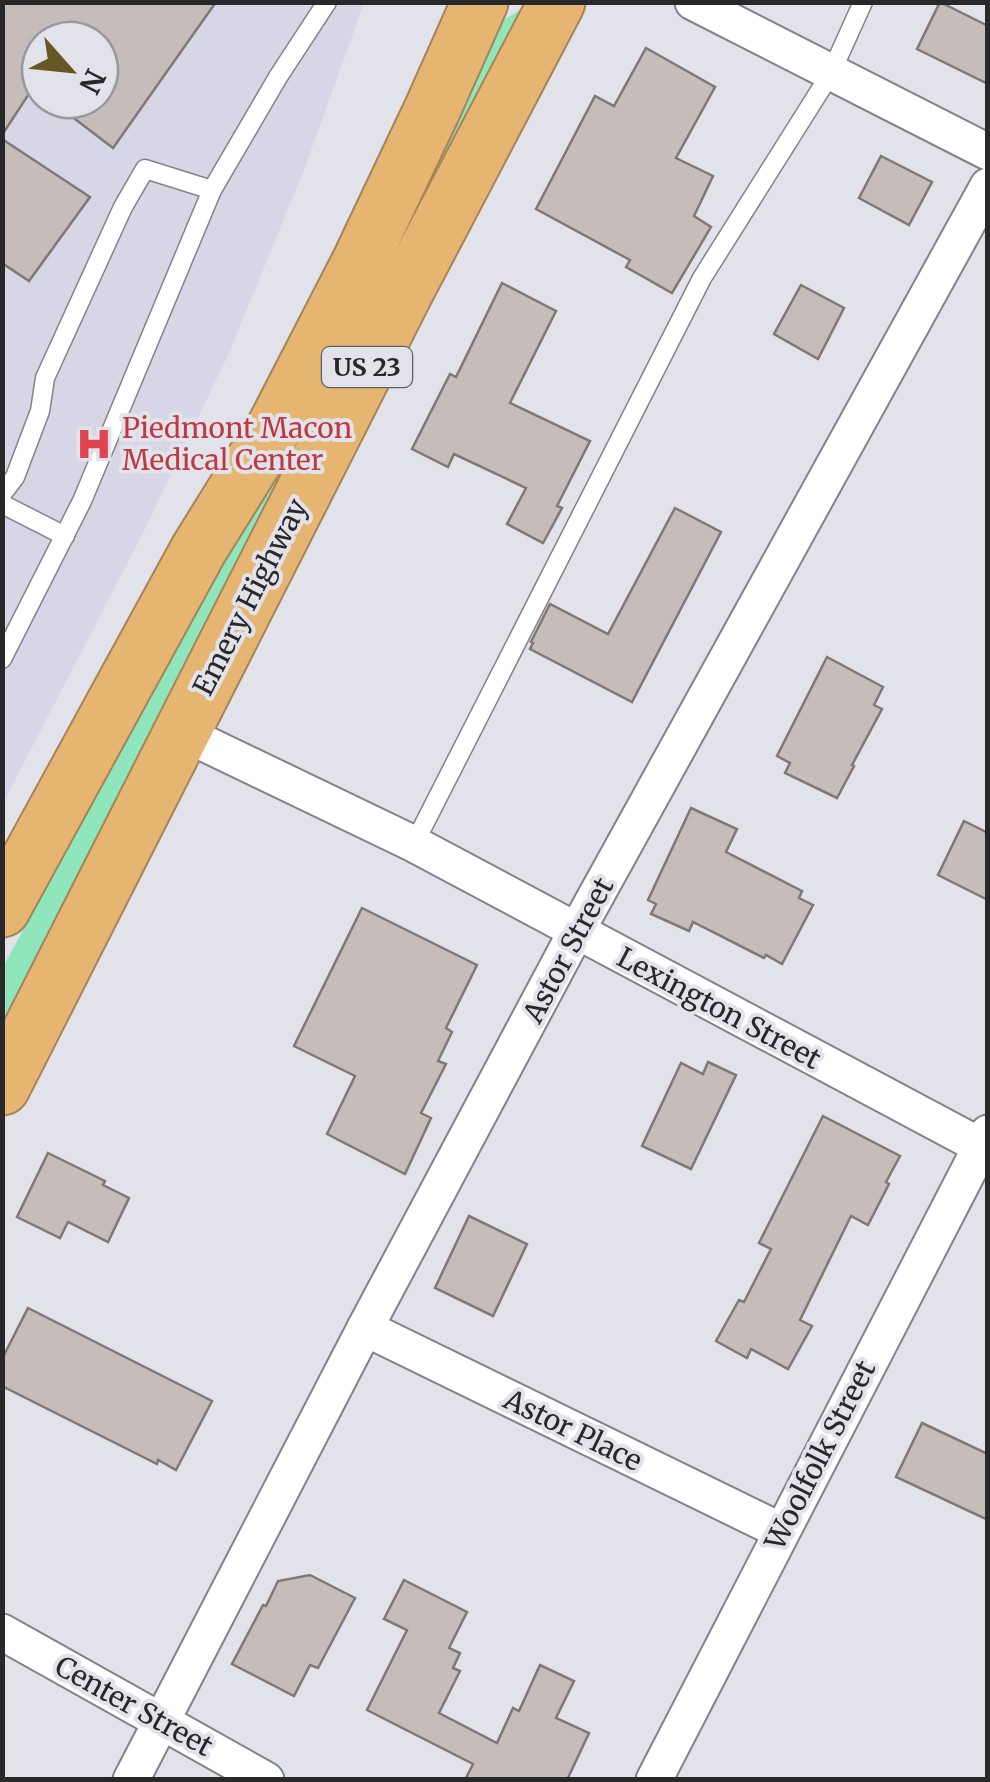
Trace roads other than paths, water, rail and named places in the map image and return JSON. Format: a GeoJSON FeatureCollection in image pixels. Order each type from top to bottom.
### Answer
{"type":"FeatureCollection","features":[{"type":"Feature","properties":{"kind":"highway"},"geometry":{"type":"LineString","coordinates":[[360,262],[442,2]]}},
{"type":"Feature","properties":{"kind":"highway","name":"US 23"},"geometry":{"type":"LineString","coordinates":[[2,909],[199,550],[276,425],[360,262],[480,2]]}},
{"type":"Feature","properties":{"kind":"highway","name":"Emery Highway"},"geometry":{"type":"LineString","coordinates":[[2,1087],[556,2]]}},
{"type":"Feature","properties":{"kind":"street"},"geometry":{"type":"LineString","coordinates":[[693,2],[988,152]]}},
{"type":"Feature","properties":{"kind":"street","name":"Astor Street"},"geometry":{"type":"LineString","coordinates":[[131,1780],[576,932],[988,186]]}},
{"type":"Feature","properties":{"kind":"street","name":"Lexington Street"},"geometry":{"type":"LineString","coordinates":[[181,732],[414,844],[985,1143]]}},
{"type":"Feature","properties":{"kind":"street","name":"Woolfolk Street"},"geometry":{"type":"LineString","coordinates":[[654,1780],[780,1531],[985,1143]]}},
{"type":"Feature","properties":{"kind":"street","name":"Astor Place"},"geometry":{"type":"LineString","coordinates":[[365,1328],[780,1531]]}},
{"type":"Feature","properties":{"kind":"street","name":"Center Street"},"geometry":{"type":"LineString","coordinates":[[2,1632],[266,1780]]}},
{"type":"Feature","properties":{"kind":"lane"},"geometry":{"type":"LineString","coordinates":[[2,659],[82,501],[212,190],[327,2]]}},
{"type":"Feature","properties":{"kind":"lane"},"geometry":{"type":"LineString","coordinates":[[414,844],[702,278],[832,73],[863,2]]}},
{"type":"Feature","properties":{"kind":"lane"},"geometry":{"type":"LineString","coordinates":[[2,494],[14,478],[40,410],[45,378],[123,207],[145,169],[212,190]]}},
{"type":"Feature","properties":{"kind":"lane"},"geometry":{"type":"LineString","coordinates":[[2,504],[64,536]]}},
{"type":"Feature","properties":{"kind":"place","name":"Piedmont Macon Medical Center"},"geometry":{"type":"Point","coordinates":[94,444]}}]}
